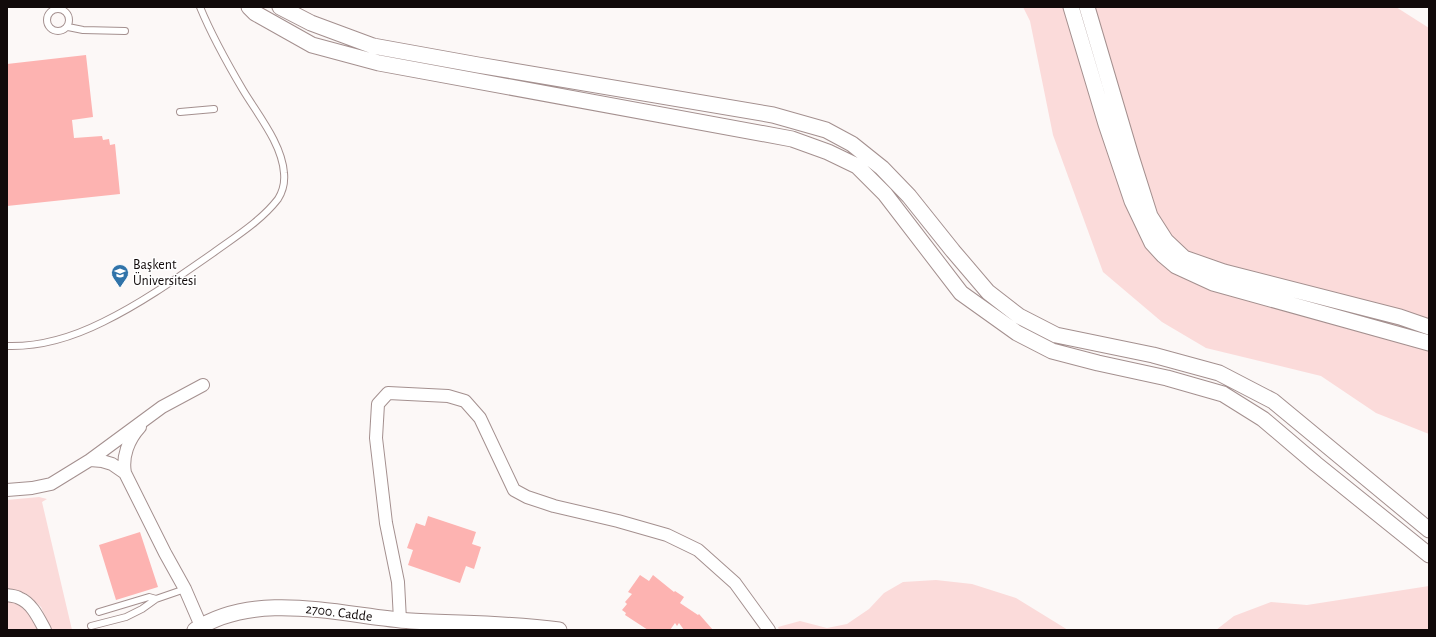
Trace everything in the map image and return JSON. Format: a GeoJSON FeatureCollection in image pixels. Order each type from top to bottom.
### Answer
{"type":"FeatureCollection","features":[{"type":"Feature","properties":{"kind":"street"},"geometry":{"type":"LineString","coordinates":[[249,7],[255,13],[312,45],[379,63],[792,139],[828,152],[857,166],[885,194],[961,292],[1017,333],[1052,351],[1167,378],[1223,394],[1263,418],[1316,464],[1429,555]]}},
{"type":"Feature","properties":{"kind":"street"},"geometry":{"type":"LineString","coordinates":[[280,7],[311,23],[373,46],[486,67],[773,115],[826,130],[852,144],[882,168],[909,196],[988,292],[1019,316],[1056,335],[1153,355],[1219,372],[1273,401],[1429,530]]}},
{"type":"Feature","properties":{"kind":"street"},"geometry":{"type":"LineString","coordinates":[[1071,7],[1106,124],[1132,201],[1152,243],[1163,255],[1176,266],[1213,283],[1429,343]]}},
{"type":"Feature","properties":{"kind":"street"},"geometry":{"type":"LineString","coordinates":[[1087,7],[1150,216],[1166,240],[1184,258],[1224,272],[1400,317],[1429,327]]}},
{"type":"Feature","properties":{"kind":"street"},"geometry":{"type":"LineString","coordinates":[[7,490],[32,488],[51,484],[90,460],[162,408],[203,385]]}},
{"type":"Feature","properties":{"kind":"street"},"geometry":{"type":"LineString","coordinates":[[400,620],[398,582],[386,523],[376,438],[378,404],[388,393],[448,396],[465,401],[480,418],[514,490],[527,497],[554,506],[618,520],[667,535],[698,550],[735,583],[769,630]]}},
{"type":"Feature","properties":{"kind":"street"},"geometry":{"type":"LineString","coordinates":[[150,417],[137,430],[126,450],[123,462],[125,474],[185,589],[198,628]]}},
{"type":"Feature","properties":{"kind":"street"},"geometry":{"type":"LineString","coordinates":[[90,460],[112,464],[125,474]]}},
{"type":"Feature","properties":{"kind":"street"},"geometry":{"type":"LineString","coordinates":[[7,595],[21,598],[31,607],[45,630]]}},
{"type":"Feature","properties":{"kind":"street","name":"2700. Cadde"},"geometry":{"type":"LineString","coordinates":[[198,628],[220,618],[240,612],[270,607],[307,608],[400,620],[560,630]]}},
{"type":"Feature","properties":{"kind":"lane"},"geometry":{"type":"LineString","coordinates":[[44,7],[49,13]]}},
{"type":"Feature","properties":{"kind":"lane"},"geometry":{"type":"LineString","coordinates":[[7,346],[36,345],[61,338],[102,322],[158,292],[261,217],[281,194],[285,183],[278,150],[227,62],[200,7]]}},
{"type":"Feature","properties":{"kind":"lane"},"geometry":{"type":"LineString","coordinates":[[68,27],[68,15],[63,10],[58,8],[49,13],[46,20],[49,27],[51,30],[59,32],[68,27],[83,30],[125,31]]}},
{"type":"Feature","properties":{"kind":"lane"},"geometry":{"type":"LineString","coordinates":[[180,112],[214,109]]}},
{"type":"Feature","properties":{"kind":"lane"},"geometry":{"type":"LineString","coordinates":[[92,626],[126,617],[142,610],[156,599],[185,589]]}},
{"type":"Feature","properties":{"kind":"lane"},"geometry":{"type":"LineString","coordinates":[[99,612],[149,597],[156,599]]}},
{"type":"Feature","properties":{"kind":"shaded area"},"geometry":{"type":"Polygon","coordinates":[[[1023,7],[1396,7],[1429,28],[1429,434],[1376,413],[1321,376],[1206,348],[1162,322],[1103,272],[1053,135],[1030,21],[1023,7]]]}},
{"type":"Feature","properties":{"kind":"shaded area"},"geometry":{"type":"Polygon","coordinates":[[[39,497],[47,499],[42,502],[72,630],[51,630],[41,607],[27,594],[7,589],[7,500],[39,497]]]}},
{"type":"Feature","properties":{"kind":"shaded area"},"geometry":{"type":"Polygon","coordinates":[[[936,580],[972,584],[1016,598],[1068,630],[779,630],[778,627],[800,621],[827,628],[847,624],[869,609],[884,593],[903,582],[936,580]]]}},
{"type":"Feature","properties":{"kind":"shaded area"},"geometry":{"type":"Polygon","coordinates":[[[1429,586],[1429,630],[1216,630],[1234,616],[1271,602],[1307,605],[1429,586]]]}},
{"type":"Feature","properties":{"kind":"shaded area"},"geometry":{"type":"Polygon","coordinates":[[[7,599],[21,602],[38,622],[38,630],[7,630],[7,599]]]}},
{"type":"Feature","properties":{"kind":"building"},"geometry":{"type":"Polygon","coordinates":[[[86,55],[93,117],[72,120],[74,138],[102,136],[103,140],[109,139],[110,145],[115,144],[120,194],[7,206],[7,64],[86,55]]]}},
{"type":"Feature","properties":{"kind":"building"},"geometry":{"type":"Polygon","coordinates":[[[428,516],[476,532],[472,544],[481,547],[474,569],[466,566],[460,583],[408,565],[413,550],[407,548],[416,523],[425,526],[428,516]]]}},
{"type":"Feature","properties":{"kind":"building"},"geometry":{"type":"Polygon","coordinates":[[[140,532],[158,587],[116,600],[99,545],[140,532]]]}},
{"type":"Feature","properties":{"kind":"building"},"geometry":{"type":"Polygon","coordinates":[[[640,575],[649,581],[653,575],[674,592],[675,591],[684,597],[680,603],[698,615],[699,614],[713,630],[684,630],[679,623],[677,626],[675,623],[670,630],[648,630],[625,615],[626,613],[622,610],[627,604],[625,602],[632,594],[628,592],[640,575]]]}},
{"type":"Feature","properties":{"kind":"place","name":"Başkent Üniversitesi"},"geometry":{"type":"Point","coordinates":[120,288]}}]}
